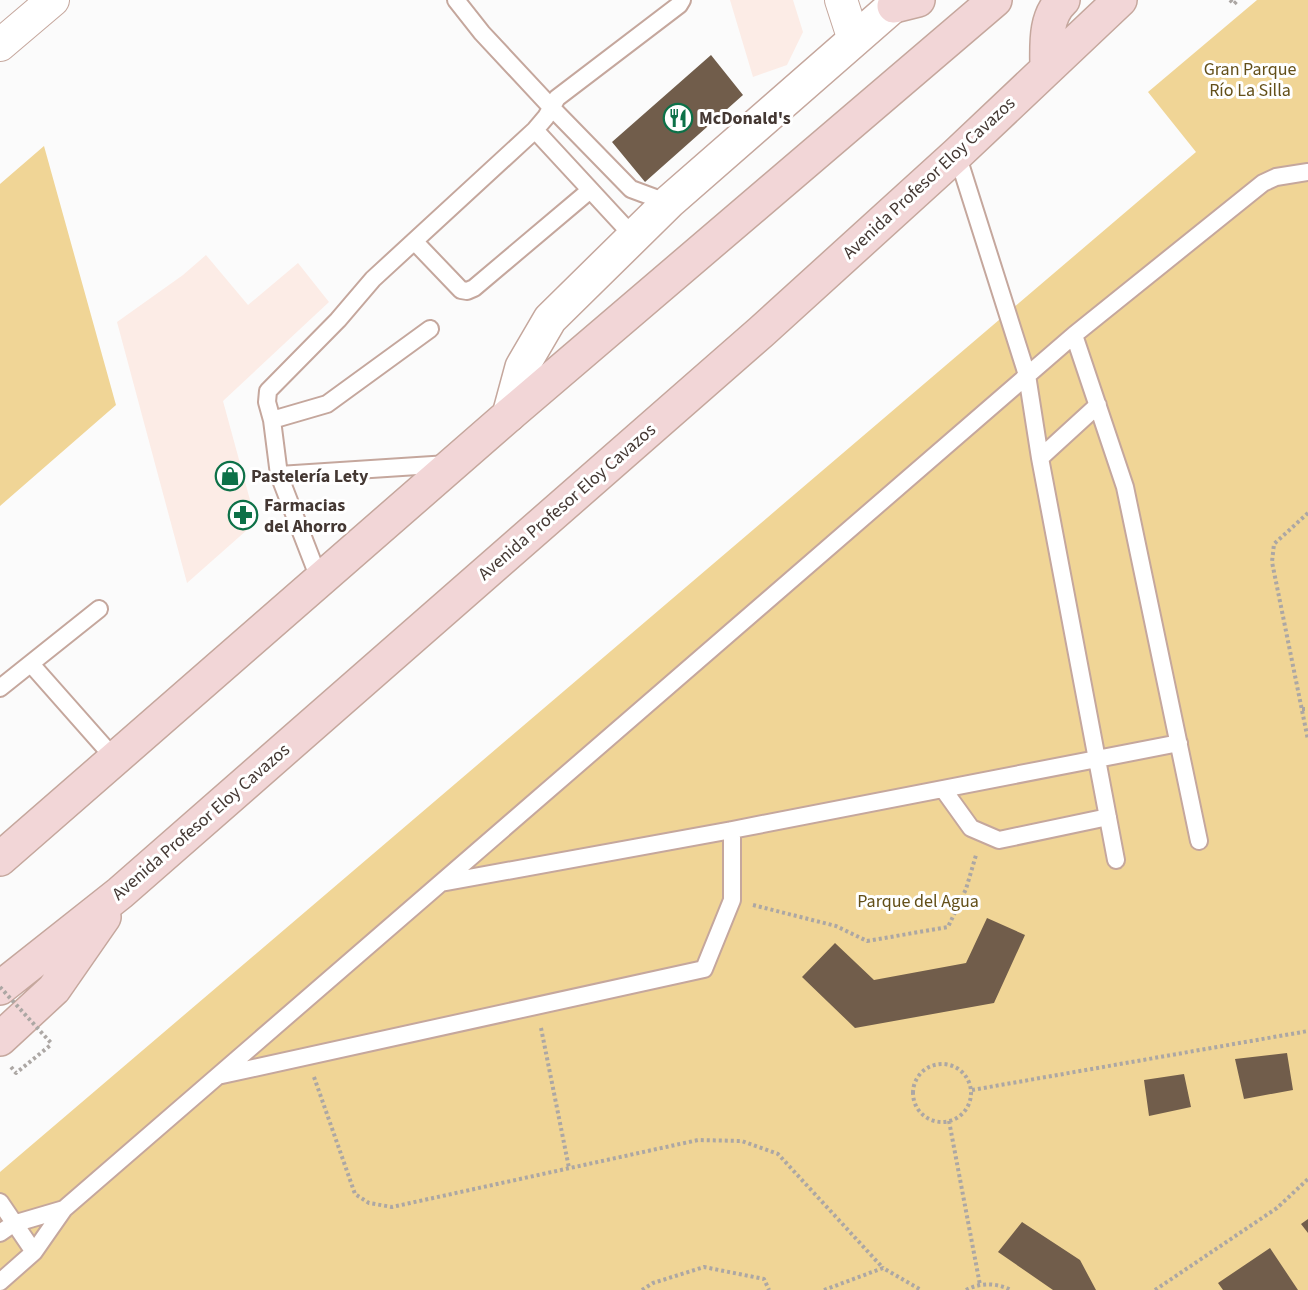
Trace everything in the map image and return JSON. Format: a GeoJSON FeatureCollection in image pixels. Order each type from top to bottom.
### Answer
{"type":"FeatureCollection","features":[{"type":"Feature","properties":{"kind":"main road"},"geometry":{"type":"LineString","coordinates":[[0,859],[509,415],[995,0]]}},
{"type":"Feature","properties":{"kind":"main road"},"geometry":{"type":"LineString","coordinates":[[1047,69],[1047,37],[1053,14],[1063,0]]}},
{"type":"Feature","properties":{"kind":"main road","name":"Avenida Profesor Eloy Cavazos"},"geometry":{"type":"LineString","coordinates":[[0,987],[120,893],[761,332],[957,154],[1120,0]]}},
{"type":"Feature","properties":{"kind":"main road"},"geometry":{"type":"LineString","coordinates":[[0,1039],[54,989],[120,893]]}},
{"type":"Feature","properties":{"kind":"street"},"geometry":{"type":"LineString","coordinates":[[0,44],[53,0]]}},
{"type":"Feature","properties":{"kind":"street"},"geometry":{"type":"LineString","coordinates":[[841,0],[854,40]]}},
{"type":"Feature","properties":{"kind":"street"},"geometry":{"type":"LineString","coordinates":[[509,415],[522,367],[550,319],[670,201],[854,40],[904,2]]}},
{"type":"Feature","properties":{"kind":"lane"},"geometry":{"type":"LineString","coordinates":[[456,0],[482,33],[631,189],[670,201]]}},
{"type":"Feature","properties":{"kind":"lane"},"geometry":{"type":"LineString","coordinates":[[320,581],[279,475],[272,420],[267,402],[268,391],[338,320],[373,279],[535,130],[557,98],[680,5],[682,0]]}},
{"type":"Feature","properties":{"kind":"lane"},"geometry":{"type":"LineString","coordinates":[[535,130],[633,236]]}},
{"type":"Feature","properties":{"kind":"lane"},"geometry":{"type":"LineString","coordinates":[[957,154],[1027,375],[1040,458],[1116,860]]}},
{"type":"Feature","properties":{"kind":"lane"},"geometry":{"type":"LineString","coordinates":[[0,1281],[34,1252],[64,1209],[1074,334],[1263,183],[1276,177],[1308,172]]}},
{"type":"Feature","properties":{"kind":"lane"},"geometry":{"type":"LineString","coordinates":[[415,242],[462,290],[467,291],[474,288],[589,191]]}},
{"type":"Feature","properties":{"kind":"lane"},"geometry":{"type":"LineString","coordinates":[[272,420],[327,404],[430,329]]}},
{"type":"Feature","properties":{"kind":"lane"},"geometry":{"type":"LineString","coordinates":[[1074,334],[1125,487],[1199,841]]}},
{"type":"Feature","properties":{"kind":"lane"},"geometry":{"type":"LineString","coordinates":[[1040,458],[1098,405]]}},
{"type":"Feature","properties":{"kind":"lane"},"geometry":{"type":"LineString","coordinates":[[279,475],[455,463]]}},
{"type":"Feature","properties":{"kind":"lane"},"geometry":{"type":"LineString","coordinates":[[0,688],[99,609]]}},
{"type":"Feature","properties":{"kind":"lane"},"geometry":{"type":"LineString","coordinates":[[31,664],[115,759]]}},
{"type":"Feature","properties":{"kind":"lane"},"geometry":{"type":"LineString","coordinates":[[440,884],[1179,743]]}},
{"type":"Feature","properties":{"kind":"lane"},"geometry":{"type":"LineString","coordinates":[[943,789],[971,828],[999,840],[1108,817]]}},
{"type":"Feature","properties":{"kind":"lane"},"geometry":{"type":"LineString","coordinates":[[218,1076],[704,969],[732,900],[732,830]]}},
{"type":"Feature","properties":{"kind":"lane"},"geometry":{"type":"LineString","coordinates":[[0,1202],[7,1229],[34,1252]]}},
{"type":"Feature","properties":{"kind":"lane"},"geometry":{"type":"LineString","coordinates":[[7,1229],[64,1209]]}},
{"type":"Feature","properties":{"kind":"path"},"geometry":{"type":"LineString","coordinates":[[1230,0],[1234,4],[1238,0]]}},
{"type":"Feature","properties":{"kind":"path"},"geometry":{"type":"LineString","coordinates":[[1308,513],[1274,544],[1272,562],[1308,740]]}},
{"type":"Feature","properties":{"kind":"path"},"geometry":{"type":"LineString","coordinates":[[1302,709],[1308,709]]}},
{"type":"Feature","properties":{"kind":"path"},"geometry":{"type":"LineString","coordinates":[[732,900],[836,926],[867,941],[948,927],[966,889],[983,833]]}},
{"type":"Feature","properties":{"kind":"path"},"geometry":{"type":"LineString","coordinates":[[0,987],[52,1044],[16,1073]]}},
{"type":"Feature","properties":{"kind":"path"},"geometry":{"type":"LineString","coordinates":[[536,1006],[569,1168]]}},
{"type":"Feature","properties":{"kind":"path"},"geometry":{"type":"LineString","coordinates":[[972,1090],[1308,1031]]}},
{"type":"Feature","properties":{"kind":"path"},"geometry":{"type":"LineString","coordinates":[[307,1056],[355,1194],[369,1203],[392,1207],[698,1140],[742,1141],[778,1154],[883,1268],[921,1290]]}},
{"type":"Feature","properties":{"kind":"path"},"geometry":{"type":"LineString","coordinates":[[945,1063],[955,1066],[969,1080],[972,1090],[968,1107],[962,1115],[949,1121],[935,1121],[920,1111],[913,1093],[919,1075],[926,1068],[935,1064],[945,1063]]}},
{"type":"Feature","properties":{"kind":"path"},"geometry":{"type":"LineString","coordinates":[[949,1121],[980,1285]]}},
{"type":"Feature","properties":{"kind":"path"},"geometry":{"type":"LineString","coordinates":[[1155,1290],[1277,1208],[1308,1179]]}},
{"type":"Feature","properties":{"kind":"path"},"geometry":{"type":"LineString","coordinates":[[642,1290],[652,1283],[704,1267],[764,1279],[769,1290]]}},
{"type":"Feature","properties":{"kind":"path"},"geometry":{"type":"LineString","coordinates":[[824,1290],[883,1268]]}},
{"type":"Feature","properties":{"kind":"path"},"geometry":{"type":"LineString","coordinates":[[966,1290],[987,1284],[1003,1286],[1011,1290]]}},
{"type":"Feature","properties":{"kind":"shaded area"},"geometry":{"type":"Polygon","coordinates":[[[730,0],[793,0],[803,32],[787,65],[753,77],[730,0]]]}},
{"type":"Feature","properties":{"kind":"shaded area"},"geometry":{"type":"Polygon","coordinates":[[[206,255],[248,305],[298,263],[329,302],[223,401],[256,522],[187,583],[117,322],[183,275],[206,255]]]}},
{"type":"Feature","properties":{"kind":"green space","name":"Parque del Agua"},"geometry":{"type":"Polygon","coordinates":[[[1257,0],[1308,0],[1308,1290],[0,1290],[0,1172],[1196,152],[1148,92],[1257,0]]]}},
{"type":"Feature","properties":{"kind":"green space"},"geometry":{"type":"Polygon","coordinates":[[[44,146],[116,405],[0,506],[0,184],[44,146]]]}},
{"type":"Feature","properties":{"kind":"building","name":"McDonald's"},"geometry":{"type":"Polygon","coordinates":[[[711,55],[743,95],[645,182],[612,142],[711,55]]]}},
{"type":"Feature","properties":{"kind":"building"},"geometry":{"type":"Polygon","coordinates":[[[987,918],[1025,935],[994,1003],[855,1028],[802,977],[835,943],[874,980],[966,963],[987,918]]]}},
{"type":"Feature","properties":{"kind":"building"},"geometry":{"type":"Polygon","coordinates":[[[1287,1053],[1293,1090],[1244,1099],[1235,1059],[1287,1053]]]}},
{"type":"Feature","properties":{"kind":"building"},"geometry":{"type":"Polygon","coordinates":[[[1184,1074],[1191,1107],[1149,1116],[1144,1080],[1184,1074]]]}},
{"type":"Feature","properties":{"kind":"building"},"geometry":{"type":"Polygon","coordinates":[[[1308,1219],[1308,1233],[1301,1224],[1308,1219]]]}},
{"type":"Feature","properties":{"kind":"building"},"geometry":{"type":"Polygon","coordinates":[[[1022,1222],[1080,1260],[1096,1290],[1053,1290],[998,1252],[1022,1222]]]}},
{"type":"Feature","properties":{"kind":"building"},"geometry":{"type":"Polygon","coordinates":[[[1270,1248],[1298,1290],[1223,1290],[1218,1283],[1270,1248]]]}},
{"type":"Feature","properties":{"kind":"place","name":"McDonald's"},"geometry":{"type":"Point","coordinates":[678,118]}},
{"type":"Feature","properties":{"kind":"place","name":"Pastelería Lety"},"geometry":{"type":"Point","coordinates":[230,476]}},
{"type":"Feature","properties":{"kind":"place","name":"Farmacias del Ahorro"},"geometry":{"type":"Point","coordinates":[243,515]}},
{"type":"Feature","properties":{"kind":"park label","name":"Gran Parque Río La Silla"},"geometry":{"type":"Point","coordinates":[1250,79]}}]}
